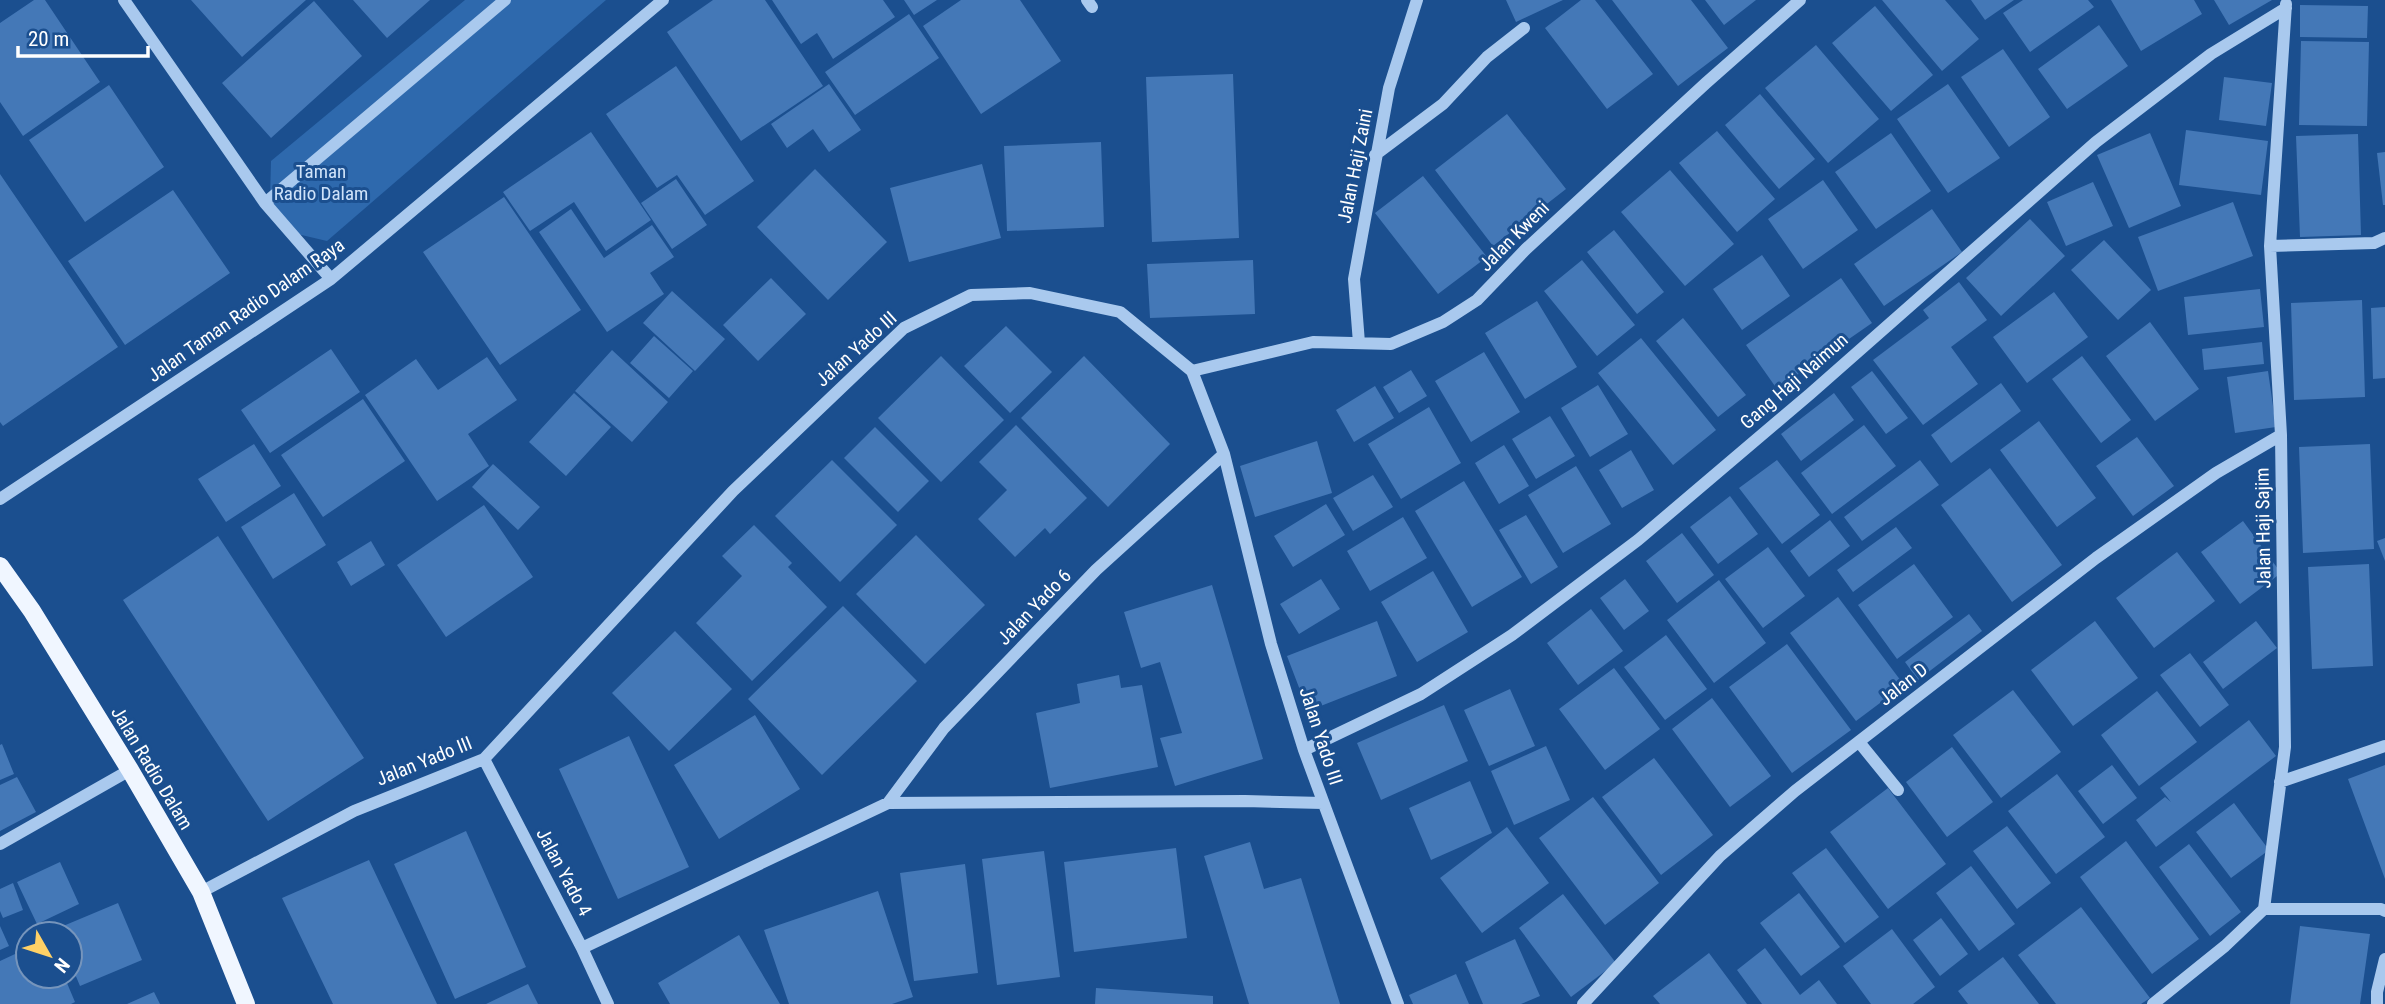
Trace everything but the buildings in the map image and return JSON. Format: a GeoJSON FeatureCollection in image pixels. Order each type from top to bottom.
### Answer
{"type":"FeatureCollection","features":[{"type":"Feature","properties":{"kind":"main road","name":"Jalan Radio Dalam"},"geometry":{"type":"LineString","coordinates":[[0,566],[32,611],[201,892],[246,1004]]}},
{"type":"Feature","properties":{"kind":"street"},"geometry":{"type":"LineString","coordinates":[[124,0],[265,203],[331,279]]}},
{"type":"Feature","properties":{"kind":"street"},"geometry":{"type":"LineString","coordinates":[[265,203],[505,0]]}},
{"type":"Feature","properties":{"kind":"street","name":"Jalan Taman Radio Dalam Raya"},"geometry":{"type":"LineString","coordinates":[[0,499],[331,279],[663,0]]}},
{"type":"Feature","properties":{"kind":"street","name":"Jalan Haji Zaini"},"geometry":{"type":"LineString","coordinates":[[1359,343],[1354,279],[1389,88],[1416,0]]}},
{"type":"Feature","properties":{"kind":"street","name":"Jalan Kweni"},"geometry":{"type":"LineString","coordinates":[[1192,371],[1312,342],[1391,344],[1443,322],[1477,300],[1535,240],[1800,0]]}},
{"type":"Feature","properties":{"kind":"street","name":"Jalan Haji Sajim"},"geometry":{"type":"LineString","coordinates":[[2264,909],[2285,747],[2281,435],[2270,246],[2286,4]]}},
{"type":"Feature","properties":{"kind":"street","name":"Gang Haji Naimun"},"geometry":{"type":"LineString","coordinates":[[1304,750],[1421,694],[1512,635],[1617,556],[1810,394],[2096,142],[2211,54],[2286,4]]}},
{"type":"Feature","properties":{"kind":"street"},"geometry":{"type":"LineString","coordinates":[[1376,155],[1443,104],[1487,57],[1524,27]]}},
{"type":"Feature","properties":{"kind":"street"},"geometry":{"type":"LineString","coordinates":[[2270,246],[2361,244],[2374,243],[2385,238]]}},
{"type":"Feature","properties":{"kind":"street","name":"Jalan Yado III"},"geometry":{"type":"LineString","coordinates":[[201,892],[354,811],[484,759],[733,491],[904,328],[971,295],[1030,293],[1120,312],[1192,371],[1224,454],[1271,644],[1304,750],[1398,1004]]}},
{"type":"Feature","properties":{"kind":"street","name":"Jalan D"},"geometry":{"type":"LineString","coordinates":[[1583,1004],[1720,856],[1795,792],[2096,558],[2216,473],[2281,435]]}},
{"type":"Feature","properties":{"kind":"street","name":"Jalan Yado 6"},"geometry":{"type":"LineString","coordinates":[[888,803],[944,728],[1096,570],[1224,454]]}},
{"type":"Feature","properties":{"kind":"street"},"geometry":{"type":"LineString","coordinates":[[1859,742],[1898,790]]}},
{"type":"Feature","properties":{"kind":"street"},"geometry":{"type":"LineString","coordinates":[[2280,782],[2385,746]]}},
{"type":"Feature","properties":{"kind":"street","name":"Jalan Yado 4"},"geometry":{"type":"LineString","coordinates":[[484,759],[608,1004]]}},
{"type":"Feature","properties":{"kind":"street"},"geometry":{"type":"LineString","coordinates":[[0,844],[130,770]]}},
{"type":"Feature","properties":{"kind":"street","name":"Jalan Yado 6"},"geometry":{"type":"LineString","coordinates":[[582,948],[888,803],[1323,803]]}},
{"type":"Feature","properties":{"kind":"street"},"geometry":{"type":"LineString","coordinates":[[2153,1004],[2225,946],[2264,909],[2385,911]]}},
{"type":"Feature","properties":{"kind":"street"},"geometry":{"type":"LineString","coordinates":[[2380,995],[2385,959]]}},
{"type":"Feature","properties":{"kind":"green space","name":"Taman Radio Dalam"},"geometry":{"type":"Polygon","coordinates":[[[465,0],[606,0],[327,241],[293,233],[270,200],[271,161],[465,0]]]}}]}
